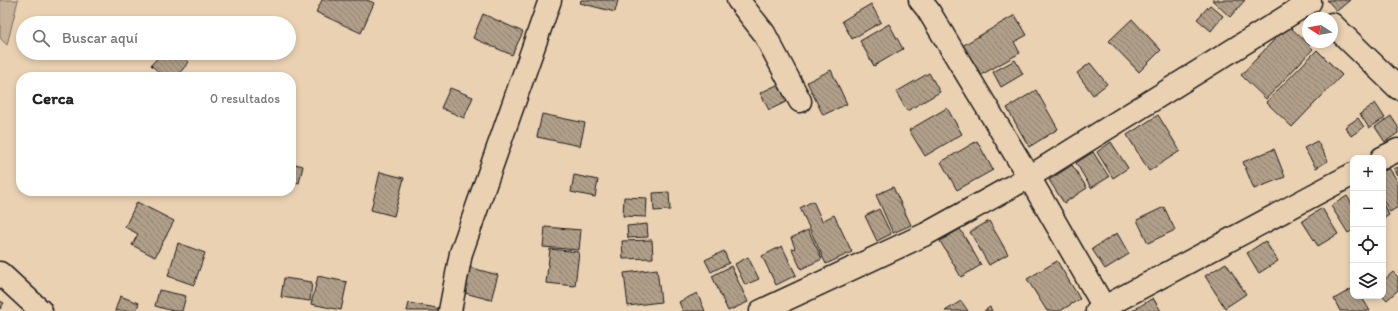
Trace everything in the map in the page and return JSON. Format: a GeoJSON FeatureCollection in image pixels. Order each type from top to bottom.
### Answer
{"type":"FeatureCollection","features":[{"type":"Feature","properties":{"kind":"street"},"geometry":{"type":"LineString","coordinates":[[450,311],[462,253],[550,0]]}},
{"type":"Feature","properties":{"kind":"street"},"geometry":{"type":"LineString","coordinates":[[738,0],[764,33],[800,101]]}},
{"type":"Feature","properties":{"kind":"street"},"geometry":{"type":"LineString","coordinates":[[920,0],[928,10],[1029,177],[1101,309],[1350,176]]}},
{"type":"Feature","properties":{"kind":"street"},"geometry":{"type":"LineString","coordinates":[[761,311],[926,234],[1029,177],[1309,1],[1320,12]]}},
{"type":"Feature","properties":{"kind":"street"},"geometry":{"type":"LineString","coordinates":[[1338,30],[1398,88]]}},
{"type":"Feature","properties":{"kind":"street"},"geometry":{"type":"LineString","coordinates":[[1386,156],[1398,150]]}},
{"type":"Feature","properties":{"kind":"street"},"geometry":{"type":"LineString","coordinates":[[0,273],[41,311]]}},
{"type":"Feature","properties":{"kind":"shaded area"},"geometry":{"type":"Polygon","coordinates":[[[0,0],[18,0],[7,45],[0,38],[0,0]]]}},
{"type":"Feature","properties":{"kind":"building"},"geometry":{"type":"Polygon","coordinates":[[[322,0],[367,0],[374,3],[361,33],[316,12],[322,0]]]}},
{"type":"Feature","properties":{"kind":"building"},"geometry":{"type":"Polygon","coordinates":[[[581,0],[618,0],[615,12],[580,3],[581,0]]]}},
{"type":"Feature","properties":{"kind":"building"},"geometry":{"type":"Polygon","coordinates":[[[1212,0],[1245,0],[1230,17],[1212,0]]]}},
{"type":"Feature","properties":{"kind":"building"},"geometry":{"type":"Polygon","coordinates":[[[1327,0],[1350,0],[1337,11],[1327,0]]]}},
{"type":"Feature","properties":{"kind":"building"},"geometry":{"type":"Polygon","coordinates":[[[871,4],[881,22],[852,39],[842,21],[871,4]]]}},
{"type":"Feature","properties":{"kind":"building"},"geometry":{"type":"Polygon","coordinates":[[[1210,5],[1223,16],[1211,31],[1197,19],[1210,5]]]}},
{"type":"Feature","properties":{"kind":"building"},"geometry":{"type":"Polygon","coordinates":[[[483,14],[523,32],[512,55],[473,38],[483,14]]]}},
{"type":"Feature","properties":{"kind":"building"},"geometry":{"type":"Polygon","coordinates":[[[1015,15],[1027,35],[1014,42],[1020,53],[979,76],[962,46],[1015,15]]]}},
{"type":"Feature","properties":{"kind":"building"},"geometry":{"type":"Polygon","coordinates":[[[1132,19],[1161,50],[1139,72],[1109,41],[1132,19]]]}},
{"type":"Feature","properties":{"kind":"building"},"geometry":{"type":"Polygon","coordinates":[[[889,24],[903,49],[874,66],[860,41],[889,24]]]}},
{"type":"Feature","properties":{"kind":"building"},"geometry":{"type":"Polygon","coordinates":[[[1288,25],[1302,38],[1302,48],[1313,49],[1266,99],[1241,75],[1288,25]]]}},
{"type":"Feature","properties":{"kind":"building"},"geometry":{"type":"Polygon","coordinates":[[[1317,50],[1342,75],[1292,127],[1266,102],[1317,50]]]}},
{"type":"Feature","properties":{"kind":"building"},"geometry":{"type":"Polygon","coordinates":[[[156,60],[187,60],[189,62],[180,72],[159,72],[151,65],[156,60]]]}},
{"type":"Feature","properties":{"kind":"building"},"geometry":{"type":"Polygon","coordinates":[[[1015,60],[1023,74],[1001,87],[993,72],[1015,60]]]}},
{"type":"Feature","properties":{"kind":"building"},"geometry":{"type":"Polygon","coordinates":[[[1090,63],[1107,84],[1093,95],[1077,73],[1090,63]]]}},
{"type":"Feature","properties":{"kind":"building"},"geometry":{"type":"Polygon","coordinates":[[[831,70],[847,104],[823,115],[807,82],[831,70]]]}},
{"type":"Feature","properties":{"kind":"building"},"geometry":{"type":"Polygon","coordinates":[[[929,73],[940,92],[907,111],[896,92],[929,73]]]}},
{"type":"Feature","properties":{"kind":"building"},"geometry":{"type":"Polygon","coordinates":[[[779,84],[788,101],[769,110],[760,93],[779,84]]]}},
{"type":"Feature","properties":{"kind":"building"},"geometry":{"type":"Polygon","coordinates":[[[450,88],[473,97],[464,118],[441,108],[450,88]]]}},
{"type":"Feature","properties":{"kind":"building"},"geometry":{"type":"Polygon","coordinates":[[[1036,90],[1058,129],[1029,147],[1007,108],[1036,90]]]}},
{"type":"Feature","properties":{"kind":"building"},"geometry":{"type":"Polygon","coordinates":[[[1375,103],[1385,118],[1369,128],[1360,114],[1375,103]]]}},
{"type":"Feature","properties":{"kind":"building"},"geometry":{"type":"Polygon","coordinates":[[[947,108],[962,134],[925,156],[909,130],[947,108]]]}},
{"type":"Feature","properties":{"kind":"building"},"geometry":{"type":"Polygon","coordinates":[[[542,114],[585,123],[580,146],[537,137],[542,114]]]}},
{"type":"Feature","properties":{"kind":"building"},"geometry":{"type":"Polygon","coordinates":[[[1158,115],[1180,151],[1149,171],[1127,135],[1158,115]]]}},
{"type":"Feature","properties":{"kind":"building"},"geometry":{"type":"Polygon","coordinates":[[[1391,116],[1398,127],[1398,133],[1385,142],[1375,127],[1391,116]]]}},
{"type":"Feature","properties":{"kind":"building"},"geometry":{"type":"Polygon","coordinates":[[[1358,118],[1364,127],[1351,136],[1345,127],[1358,118]]]}},
{"type":"Feature","properties":{"kind":"building"},"geometry":{"type":"Polygon","coordinates":[[[977,141],[993,170],[957,190],[941,162],[977,141]]]}},
{"type":"Feature","properties":{"kind":"building"},"geometry":{"type":"Polygon","coordinates":[[[1317,141],[1328,161],[1316,168],[1304,148],[1317,141]]]}},
{"type":"Feature","properties":{"kind":"building"},"geometry":{"type":"Polygon","coordinates":[[[1111,142],[1128,168],[1113,178],[1097,152],[1111,142]]]}},
{"type":"Feature","properties":{"kind":"building"},"geometry":{"type":"Polygon","coordinates":[[[1274,149],[1285,177],[1254,189],[1243,162],[1274,149]]]}},
{"type":"Feature","properties":{"kind":"building"},"geometry":{"type":"Polygon","coordinates":[[[1093,152],[1109,177],[1091,188],[1076,163],[1093,152]]]}},
{"type":"Feature","properties":{"kind":"building"},"geometry":{"type":"Polygon","coordinates":[[[296,164],[303,166],[299,183],[296,182],[296,164]]]}},
{"type":"Feature","properties":{"kind":"building"},"geometry":{"type":"Polygon","coordinates":[[[1072,165],[1087,188],[1064,203],[1049,180],[1072,165]]]}},
{"type":"Feature","properties":{"kind":"building"},"geometry":{"type":"Polygon","coordinates":[[[1398,167],[1398,175],[1394,169],[1398,167]]]}},
{"type":"Feature","properties":{"kind":"building"},"geometry":{"type":"Polygon","coordinates":[[[1389,168],[1398,182],[1398,207],[1390,212],[1386,205],[1386,170],[1389,168]]]}},
{"type":"Feature","properties":{"kind":"building"},"geometry":{"type":"Polygon","coordinates":[[[380,172],[404,178],[394,216],[371,210],[380,172]]]}},
{"type":"Feature","properties":{"kind":"building"},"geometry":{"type":"Polygon","coordinates":[[[574,175],[598,180],[595,197],[571,192],[574,175]]]}},
{"type":"Feature","properties":{"kind":"building"},"geometry":{"type":"Polygon","coordinates":[[[893,187],[911,225],[893,233],[876,195],[893,187]]]}},
{"type":"Feature","properties":{"kind":"building"},"geometry":{"type":"Polygon","coordinates":[[[669,192],[670,210],[654,211],[653,193],[669,192]]]}},
{"type":"Feature","properties":{"kind":"building"},"geometry":{"type":"Polygon","coordinates":[[[1347,196],[1350,200],[1350,232],[1348,233],[1331,206],[1347,196]]]}},
{"type":"Feature","properties":{"kind":"building"},"geometry":{"type":"Polygon","coordinates":[[[624,197],[647,198],[646,217],[623,216],[624,197]]]}},
{"type":"Feature","properties":{"kind":"building"},"geometry":{"type":"Polygon","coordinates":[[[813,201],[822,221],[834,215],[852,252],[826,264],[800,208],[813,201]]]}},
{"type":"Feature","properties":{"kind":"building"},"geometry":{"type":"Polygon","coordinates":[[[137,202],[174,221],[155,257],[132,245],[138,234],[125,227],[137,202]]]}},
{"type":"Feature","properties":{"kind":"building"},"geometry":{"type":"Polygon","coordinates":[[[1164,207],[1175,230],[1148,243],[1137,220],[1164,207]]]}},
{"type":"Feature","properties":{"kind":"building"},"geometry":{"type":"Polygon","coordinates":[[[1322,208],[1338,234],[1318,246],[1302,221],[1322,208]]]}},
{"type":"Feature","properties":{"kind":"building"},"geometry":{"type":"Polygon","coordinates":[[[879,209],[891,234],[877,241],[865,216],[879,209]]]}},
{"type":"Feature","properties":{"kind":"building"},"geometry":{"type":"Polygon","coordinates":[[[1386,210],[1389,215],[1386,217],[1386,210]]]}},
{"type":"Feature","properties":{"kind":"building"},"geometry":{"type":"Polygon","coordinates":[[[989,221],[1008,254],[989,265],[970,232],[989,221]]]}},
{"type":"Feature","properties":{"kind":"building"},"geometry":{"type":"Polygon","coordinates":[[[647,224],[648,237],[628,238],[627,226],[647,224]]]}},
{"type":"Feature","properties":{"kind":"building"},"geometry":{"type":"Polygon","coordinates":[[[545,227],[581,230],[579,250],[543,247],[545,227]]]}},
{"type":"Feature","properties":{"kind":"building"},"geometry":{"type":"Polygon","coordinates":[[[960,229],[981,265],[961,277],[940,241],[960,229]]]}},
{"type":"Feature","properties":{"kind":"building"},"geometry":{"type":"Polygon","coordinates":[[[808,230],[822,259],[801,269],[792,249],[795,248],[791,238],[808,230]]]}},
{"type":"Feature","properties":{"kind":"building"},"geometry":{"type":"Polygon","coordinates":[[[1117,233],[1129,254],[1105,269],[1092,249],[1117,233]]]}},
{"type":"Feature","properties":{"kind":"building"},"geometry":{"type":"Polygon","coordinates":[[[652,240],[653,258],[623,259],[622,241],[652,240]]]}},
{"type":"Feature","properties":{"kind":"building"},"geometry":{"type":"Polygon","coordinates":[[[1265,241],[1278,261],[1259,273],[1247,253],[1265,241]]]}},
{"type":"Feature","properties":{"kind":"building"},"geometry":{"type":"Polygon","coordinates":[[[178,243],[205,253],[194,285],[168,276],[178,243]]]}},
{"type":"Feature","properties":{"kind":"building"},"geometry":{"type":"Polygon","coordinates":[[[782,246],[796,275],[776,285],[762,256],[782,246]]]}},
{"type":"Feature","properties":{"kind":"building"},"geometry":{"type":"Polygon","coordinates":[[[550,249],[579,252],[575,286],[546,283],[550,249]]]}},
{"type":"Feature","properties":{"kind":"building"},"geometry":{"type":"Polygon","coordinates":[[[724,251],[729,263],[711,272],[705,260],[724,251]]]}},
{"type":"Feature","properties":{"kind":"building"},"geometry":{"type":"Polygon","coordinates":[[[748,257],[759,279],[745,285],[735,264],[748,257]]]}},
{"type":"Feature","properties":{"kind":"building"},"geometry":{"type":"Polygon","coordinates":[[[1057,261],[1080,299],[1060,311],[1047,311],[1027,279],[1057,261]]]}},
{"type":"Feature","properties":{"kind":"building"},"geometry":{"type":"Polygon","coordinates":[[[1226,263],[1246,294],[1225,308],[1205,276],[1226,263]]]}},
{"type":"Feature","properties":{"kind":"building"},"geometry":{"type":"Polygon","coordinates":[[[731,266],[748,302],[728,311],[712,276],[731,266]]]}},
{"type":"Feature","properties":{"kind":"building"},"geometry":{"type":"Polygon","coordinates":[[[468,267],[498,275],[491,300],[461,292],[468,267]]]}},
{"type":"Feature","properties":{"kind":"building"},"geometry":{"type":"Polygon","coordinates":[[[657,269],[661,302],[628,306],[624,273],[657,269]]]}},
{"type":"Feature","properties":{"kind":"building"},"geometry":{"type":"Polygon","coordinates":[[[1393,272],[1398,277],[1398,290],[1387,300],[1386,299],[1386,278],[1393,272]]]}},
{"type":"Feature","properties":{"kind":"building"},"geometry":{"type":"Polygon","coordinates":[[[318,276],[347,282],[341,310],[311,304],[318,276]]]}},
{"type":"Feature","properties":{"kind":"building"},"geometry":{"type":"Polygon","coordinates":[[[284,278],[312,282],[310,301],[281,297],[284,278]]]}},
{"type":"Feature","properties":{"kind":"building"},"geometry":{"type":"Polygon","coordinates":[[[159,290],[186,296],[182,311],[173,311],[155,306],[159,290]]]}},
{"type":"Feature","properties":{"kind":"building"},"geometry":{"type":"Polygon","coordinates":[[[1350,290],[1350,299],[1363,299],[1370,311],[1340,311],[1334,299],[1350,290]]]}},
{"type":"Feature","properties":{"kind":"building"},"geometry":{"type":"Polygon","coordinates":[[[697,293],[705,311],[683,311],[679,302],[697,293]]]}},
{"type":"Feature","properties":{"kind":"building"},"geometry":{"type":"Polygon","coordinates":[[[120,296],[139,303],[136,311],[115,311],[120,296]]]}},
{"type":"Feature","properties":{"kind":"building"},"geometry":{"type":"Polygon","coordinates":[[[1153,298],[1161,311],[1132,311],[1153,298]]]}},
{"type":"Feature","properties":{"kind":"building"},"geometry":{"type":"Polygon","coordinates":[[[0,301],[4,303],[0,309],[0,301]]]}},
{"type":"Feature","properties":{"kind":"building"},"geometry":{"type":"Polygon","coordinates":[[[961,301],[968,311],[945,311],[961,301]]]}},
{"type":"Feature","properties":{"kind":"building"},"geometry":{"type":"Polygon","coordinates":[[[409,303],[442,309],[442,311],[407,311],[409,303]]]}},
{"type":"Feature","properties":{"kind":"building"},"geometry":{"type":"Polygon","coordinates":[[[990,307],[992,311],[984,311],[990,307]]]}}]}
